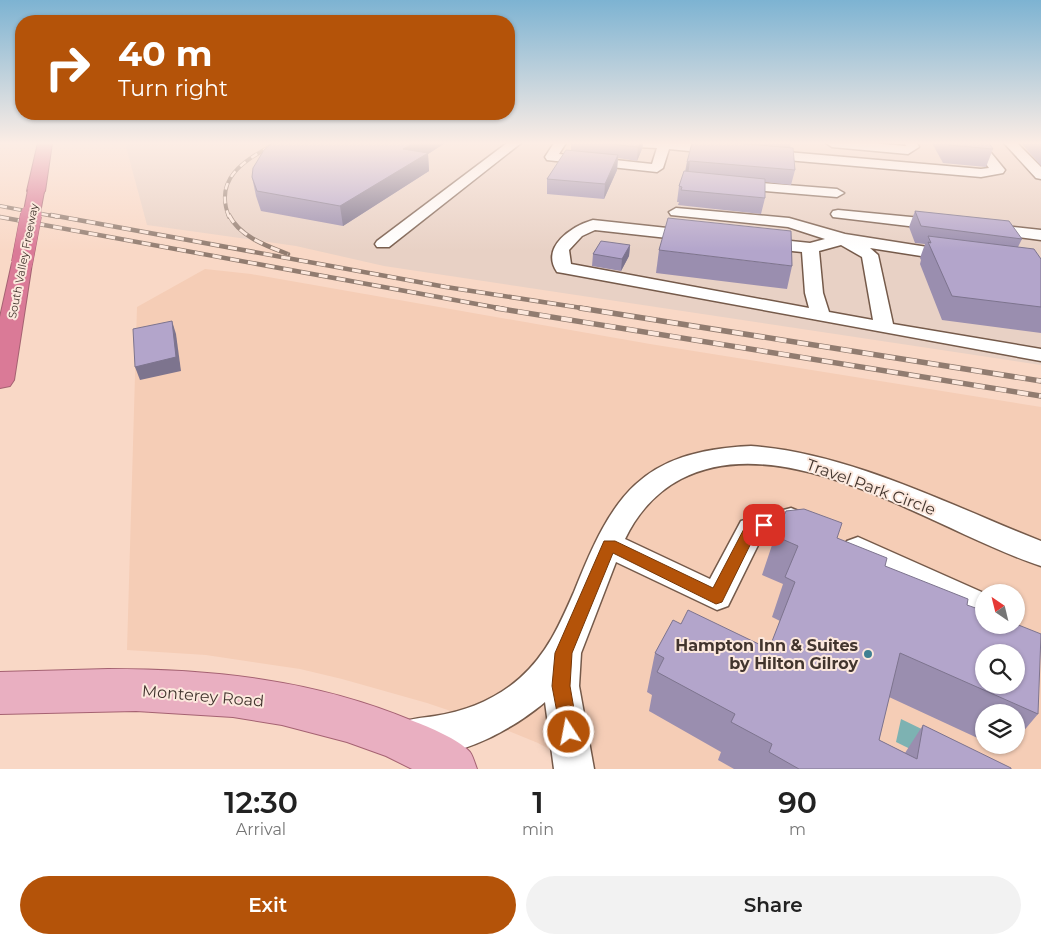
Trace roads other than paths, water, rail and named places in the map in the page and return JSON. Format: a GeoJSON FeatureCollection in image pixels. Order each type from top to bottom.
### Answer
{"type":"FeatureCollection","features":[{"type":"Feature","properties":{"kind":"highway","name":"South Valley Freeway"},"geometry":{"type":"LineString","coordinates":[[0,380],[38,179]]}},
{"type":"Feature","properties":{"kind":"main road","name":"Monterey Road"},"geometry":{"type":"LineString","coordinates":[[0,693],[136,690],[215,694],[291,705],[401,737],[435,755],[453,769]]}},
{"type":"Feature","properties":{"kind":"street"},"geometry":{"type":"LineString","coordinates":[[383,244],[469,179]]}},
{"type":"Feature","properties":{"kind":"street"},"geometry":{"type":"LineString","coordinates":[[834,179],[843,239]]}},
{"type":"Feature","properties":{"kind":"street"},"geometry":{"type":"LineString","coordinates":[[718,184],[837,193]]}},
{"type":"Feature","properties":{"kind":"street"},"geometry":{"type":"LineString","coordinates":[[676,212],[789,223],[843,239],[974,258]]}},
{"type":"Feature","properties":{"kind":"street"},"geometry":{"type":"LineString","coordinates":[[838,214],[952,226]]}},
{"type":"Feature","properties":{"kind":"street"},"geometry":{"type":"LineString","coordinates":[[707,238],[594,226],[576,233],[561,249],[562,268],[1041,355]]}},
{"type":"Feature","properties":{"kind":"street"},"geometry":{"type":"LineString","coordinates":[[972,228],[1041,235]]}},
{"type":"Feature","properties":{"kind":"street"},"geometry":{"type":"LineString","coordinates":[[745,241],[810,248],[843,239],[870,255],[884,328]]}},
{"type":"Feature","properties":{"kind":"street"},"geometry":{"type":"LineString","coordinates":[[810,248],[814,293],[821,316]]}},
{"type":"Feature","properties":{"kind":"street","name":"Travel Park Circle"},"geometry":{"type":"LineString","coordinates":[[401,737],[452,733],[490,720],[512,707],[535,687],[564,653],[617,527],[648,488],[672,471],[702,459],[733,454],[775,456],[814,464],[933,508],[1041,554]]}},
{"type":"Feature","properties":{"kind":"street"},"geometry":{"type":"LineString","coordinates":[[610,545],[716,597],[751,528],[791,519],[934,583],[975,604]]}},
{"type":"Feature","properties":{"kind":"street","name":"Travel Park Circle"},"geometry":{"type":"LineString","coordinates":[[564,653],[561,686],[574,769]]}},
{"type":"Feature","properties":{"kind":"water"},"geometry":{"type":"Polygon","coordinates":[[[901,719],[971,753],[951,769],[896,742],[901,719]]]}},
{"type":"Feature","properties":{"kind":"railway"},"geometry":{"type":"LineString","coordinates":[[229,217],[225,203],[225,191],[230,179]]}},
{"type":"Feature","properties":{"kind":"railway"},"geometry":{"type":"LineString","coordinates":[[0,206],[58,217]]}},
{"type":"Feature","properties":{"kind":"railway"},"geometry":{"type":"LineString","coordinates":[[51,215],[446,287],[588,309]]}},
{"type":"Feature","properties":{"kind":"railway"},"geometry":{"type":"LineString","coordinates":[[229,215],[234,223],[247,235],[288,254]]}},
{"type":"Feature","properties":{"kind":"railway"},"geometry":{"type":"LineString","coordinates":[[0,217],[504,309]]}},
{"type":"Feature","properties":{"kind":"railway"},"geometry":{"type":"LineString","coordinates":[[496,308],[1041,396]]}},
{"type":"Feature","properties":{"kind":"railway"},"geometry":{"type":"LineString","coordinates":[[580,308],[1041,381]]}},
{"type":"Feature","properties":{"kind":"place","name":"Hampton Inn & Suites by Hilton Gilroy"},"geometry":{"type":"Point","coordinates":[868,654]}}]}
